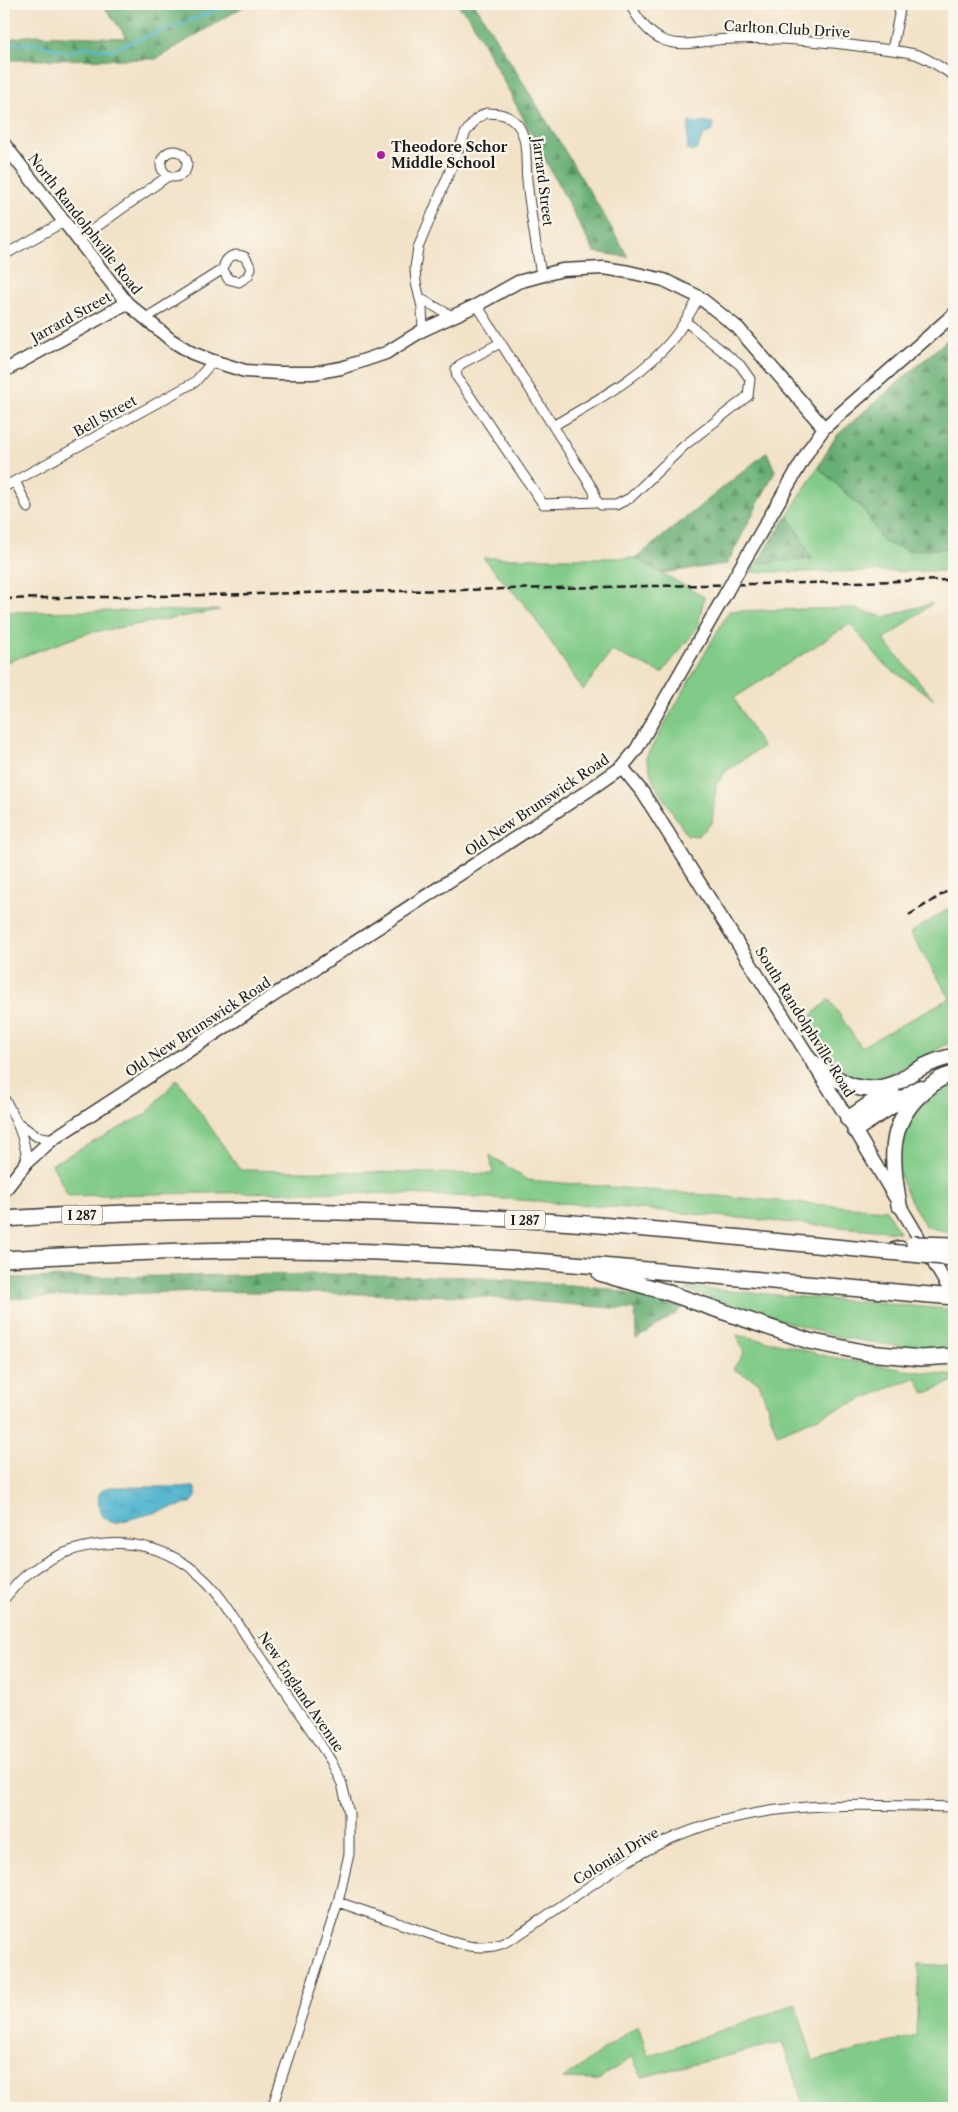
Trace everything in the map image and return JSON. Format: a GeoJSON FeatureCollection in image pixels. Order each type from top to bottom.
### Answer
{"type":"FeatureCollection","features":[{"type":"Feature","properties":{"kind":"highway"},"geometry":{"type":"LineString","coordinates":[[814,1063],[837,1081],[862,1090],[875,1089],[898,1082],[930,1064],[954,1056]]}},
{"type":"Feature","properties":{"kind":"highway"},"geometry":{"type":"LineString","coordinates":[[851,1124],[935,1080],[954,1074]]}},
{"type":"Feature","properties":{"kind":"highway"},"geometry":{"type":"LineString","coordinates":[[899,1204],[893,1158],[897,1131],[906,1111],[935,1080]]}},
{"type":"Feature","properties":{"kind":"highway"},"geometry":{"type":"LineString","coordinates":[[851,1124],[895,1087],[898,1082]]}},
{"type":"Feature","properties":{"kind":"highway","name":"I 287"},"geometry":{"type":"LineString","coordinates":[[4,1219],[160,1212],[394,1213],[545,1221],[954,1258]]}},
{"type":"Feature","properties":{"kind":"highway"},"geometry":{"type":"LineString","coordinates":[[889,1252],[914,1244],[954,1245]]}},
{"type":"Feature","properties":{"kind":"highway"},"geometry":{"type":"LineString","coordinates":[[4,1259],[138,1252],[315,1251],[472,1256],[954,1297]]}},
{"type":"Feature","properties":{"kind":"highway"},"geometry":{"type":"LineString","coordinates":[[568,1263],[663,1291],[809,1341],[868,1353],[921,1358],[954,1366]]}},
{"type":"Feature","properties":{"kind":"highway"},"geometry":{"type":"LineString","coordinates":[[921,1358],[954,1356]]}},
{"type":"Feature","properties":{"kind":"main road","name":"North Randolphville Road"},"geometry":{"type":"LineString","coordinates":[[4,144],[127,303],[171,340],[192,353],[213,361],[245,371],[313,373],[341,368],[386,353],[423,330],[477,305],[518,282],[541,275],[582,268],[604,268],[664,280],[699,297],[738,328],[824,428]]}},
{"type":"Feature","properties":{"kind":"main road","name":"Jarrard Street"},"geometry":{"type":"LineString","coordinates":[[4,371],[127,303]]}},
{"type":"Feature","properties":{"kind":"main road","name":"Old New Brunswick Road"},"geometry":{"type":"LineString","coordinates":[[4,1190],[27,1162],[54,1139],[622,768],[642,742],[737,573],[810,448],[824,428],[954,314]]}},
{"type":"Feature","properties":{"kind":"main road","name":"South Randolphville Road"},"geometry":{"type":"LineString","coordinates":[[622,768],[643,793],[814,1063],[954,1297]]}},
{"type":"Feature","properties":{"kind":"street","name":"Carlton Club Drive"},"geometry":{"type":"LineString","coordinates":[[630,4],[636,15],[650,31],[663,40],[690,44],[718,39],[751,38],[833,43],[892,50],[918,56],[954,76]]}},
{"type":"Feature","properties":{"kind":"street"},"geometry":{"type":"LineString","coordinates":[[892,50],[901,4]]}},
{"type":"Feature","properties":{"kind":"street","name":"Jarrard Street"},"geometry":{"type":"LineString","coordinates":[[423,330],[421,299],[416,284],[415,268],[418,248],[466,132],[476,119],[486,113],[501,114],[509,117],[518,125],[523,136],[541,275]]}},
{"type":"Feature","properties":{"kind":"street"},"geometry":{"type":"LineString","coordinates":[[78,240],[168,176]]}},
{"type":"Feature","properties":{"kind":"street"},"geometry":{"type":"LineString","coordinates":[[4,255],[65,221]]}},
{"type":"Feature","properties":{"kind":"street"},"geometry":{"type":"LineString","coordinates":[[146,318],[223,269]]}},
{"type":"Feature","properties":{"kind":"street"},"geometry":{"type":"LineString","coordinates":[[552,426],[609,392],[661,352],[685,321],[699,297]]}},
{"type":"Feature","properties":{"kind":"street"},"geometry":{"type":"LineString","coordinates":[[421,299],[452,316]]}},
{"type":"Feature","properties":{"kind":"street"},"geometry":{"type":"LineString","coordinates":[[477,305],[594,491],[595,499],[601,505],[616,505],[630,498],[685,446],[748,396],[750,379],[740,365],[685,321]]}},
{"type":"Feature","properties":{"kind":"street"},"geometry":{"type":"LineString","coordinates":[[500,343],[462,364],[456,369],[457,377],[543,504],[598,502]]}},
{"type":"Feature","properties":{"kind":"street","name":"Bell Street"},"geometry":{"type":"LineString","coordinates":[[4,487],[195,382],[213,361]]}},
{"type":"Feature","properties":{"kind":"street"},"geometry":{"type":"LineString","coordinates":[[15,481],[28,508]]}},
{"type":"Feature","properties":{"kind":"street"},"geometry":{"type":"LineString","coordinates":[[4,1098],[17,1122],[25,1143],[27,1162]]}},
{"type":"Feature","properties":{"kind":"street"},"geometry":{"type":"LineString","coordinates":[[17,1122],[36,1136],[54,1139]]}},
{"type":"Feature","properties":{"kind":"street","name":"New England Avenue"},"geometry":{"type":"LineString","coordinates":[[4,1599],[28,1573],[48,1560],[67,1551],[101,1543],[130,1544],[151,1548],[188,1566],[206,1581],[221,1599],[321,1744],[340,1779],[349,1813],[350,1832],[345,1876],[272,2108]]}},
{"type":"Feature","properties":{"kind":"street","name":"Colonial Drive"},"geometry":{"type":"LineString","coordinates":[[338,1902],[456,1943],[468,1946],[491,1947],[516,1936],[636,1856],[668,1840],[717,1821],[763,1810],[837,1804],[954,1807]]}},
{"type":"Feature","properties":{"kind":"green space"},"geometry":{"type":"Polygon","coordinates":[[[102,4],[248,4],[156,59],[4,60],[4,40],[31,35],[127,38],[102,4]]]}},
{"type":"Feature","properties":{"kind":"green space"},"geometry":{"type":"Polygon","coordinates":[[[456,4],[475,4],[628,257],[594,252],[470,18],[456,4]]]}},
{"type":"Feature","properties":{"kind":"green space"},"geometry":{"type":"Polygon","coordinates":[[[954,334],[954,548],[907,550],[883,542],[864,510],[818,467],[836,436],[954,334]]]}},
{"type":"Feature","properties":{"kind":"green space"},"geometry":{"type":"Polygon","coordinates":[[[767,452],[775,471],[727,564],[661,573],[636,558],[767,452]]]}},
{"type":"Feature","properties":{"kind":"green space"},"geometry":{"type":"Polygon","coordinates":[[[818,467],[864,510],[884,542],[907,550],[954,548],[954,571],[750,572],[757,563],[812,559],[788,515],[818,467]]]}},
{"type":"Feature","properties":{"kind":"green space"},"geometry":{"type":"Polygon","coordinates":[[[788,515],[812,559],[757,563],[788,515]]]}},
{"type":"Feature","properties":{"kind":"green space"},"geometry":{"type":"Polygon","coordinates":[[[483,558],[636,558],[704,597],[698,627],[662,673],[612,651],[583,690],[530,611],[483,558]]]}},
{"type":"Feature","properties":{"kind":"green space"},"geometry":{"type":"Polygon","coordinates":[[[933,603],[884,640],[934,699],[885,665],[850,624],[734,698],[762,747],[726,771],[716,785],[712,823],[698,836],[687,835],[654,783],[646,757],[729,611],[851,608],[884,617],[933,603]]]}},
{"type":"Feature","properties":{"kind":"green space"},"geometry":{"type":"Polygon","coordinates":[[[220,610],[88,633],[4,663],[4,612],[220,610]]]}},
{"type":"Feature","properties":{"kind":"green space"},"geometry":{"type":"Polygon","coordinates":[[[954,906],[954,1040],[904,1068],[871,1081],[850,1078],[806,1021],[829,999],[861,1047],[950,998],[910,933],[954,906]]]}},
{"type":"Feature","properties":{"kind":"green space"},"geometry":{"type":"Polygon","coordinates":[[[177,1079],[240,1170],[493,1174],[490,1155],[527,1180],[886,1210],[899,1232],[567,1203],[407,1194],[294,1192],[68,1196],[52,1164],[146,1114],[177,1079]]]}},
{"type":"Feature","properties":{"kind":"green space"},"geometry":{"type":"Polygon","coordinates":[[[954,1082],[954,1233],[926,1227],[904,1187],[899,1172],[899,1153],[904,1129],[909,1118],[924,1101],[954,1082]]]}},
{"type":"Feature","properties":{"kind":"green space"},"geometry":{"type":"Polygon","coordinates":[[[329,1274],[471,1277],[606,1288],[682,1307],[677,1313],[636,1339],[635,1310],[471,1296],[197,1291],[4,1299],[4,1278],[329,1274]]]}},
{"type":"Feature","properties":{"kind":"green space"},"geometry":{"type":"Polygon","coordinates":[[[693,1288],[947,1309],[954,1327],[954,1346],[927,1351],[833,1336],[686,1290],[693,1288]]]}},
{"type":"Feature","properties":{"kind":"green space"},"geometry":{"type":"Polygon","coordinates":[[[737,1335],[782,1344],[826,1356],[905,1370],[954,1376],[954,1381],[924,1394],[916,1377],[777,1434],[759,1382],[733,1369],[744,1353],[737,1335]]]}},
{"type":"Feature","properties":{"kind":"green space"},"geometry":{"type":"Polygon","coordinates":[[[919,1964],[954,1966],[954,2108],[805,2108],[782,2042],[642,2077],[632,2057],[598,2080],[563,2079],[638,2025],[648,2056],[796,2004],[813,2061],[916,2036],[919,1964]]]}},
{"type":"Feature","properties":{"kind":"water"},"geometry":{"type":"Polygon","coordinates":[[[689,122],[713,123],[713,131],[704,134],[697,149],[692,152],[687,149],[689,122]]]}},
{"type":"Feature","properties":{"kind":"water"},"geometry":{"type":"Polygon","coordinates":[[[109,1487],[194,1487],[196,1497],[191,1503],[115,1523],[106,1519],[99,1509],[99,1494],[103,1489],[109,1487]]]}},
{"type":"Feature","properties":{"kind":"waterway"},"geometry":{"type":"LineString","coordinates":[[4,44],[39,44],[67,53],[84,47],[111,50],[233,4]]}},
{"type":"Feature","properties":{"kind":"railway"},"geometry":{"type":"LineString","coordinates":[[4,599],[954,580]]}},
{"type":"Feature","properties":{"kind":"railway"},"geometry":{"type":"LineString","coordinates":[[909,915],[954,887]]}},
{"type":"Feature","properties":{"kind":"place","name":"Theodore Schor Middle School"},"geometry":{"type":"Point","coordinates":[381,155]}}]}
